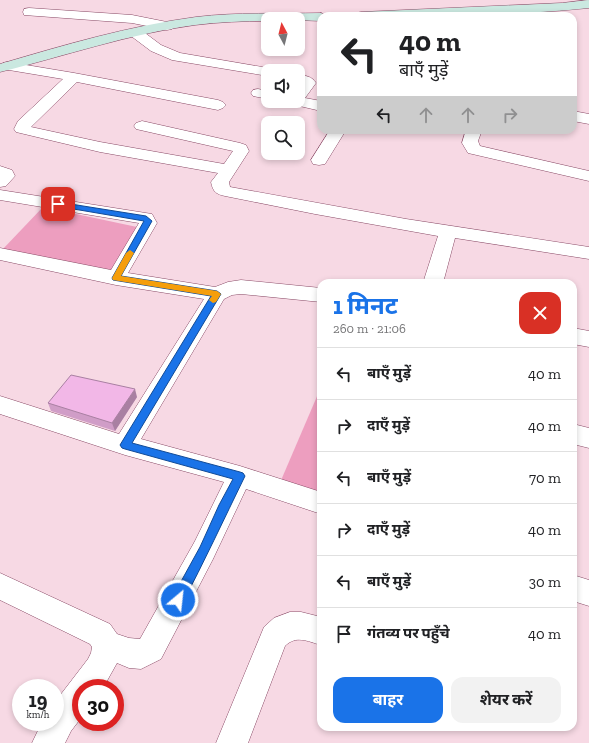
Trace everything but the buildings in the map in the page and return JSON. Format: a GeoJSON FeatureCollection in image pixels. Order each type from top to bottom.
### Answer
{"type":"FeatureCollection","features":[{"type":"Feature","properties":{"kind":"street"},"geometry":{"type":"LineString","coordinates":[[510,12],[587,5]]}},
{"type":"Feature","properties":{"kind":"street"},"geometry":{"type":"LineString","coordinates":[[29,12],[132,19],[168,26]]}},
{"type":"Feature","properties":{"kind":"street"},"geometry":{"type":"LineString","coordinates":[[4,67],[136,32],[168,26],[211,20],[317,17]]}},
{"type":"Feature","properties":{"kind":"street"},"geometry":{"type":"LineString","coordinates":[[136,32],[156,48],[177,57],[261,71]]}},
{"type":"Feature","properties":{"kind":"street"},"geometry":{"type":"LineString","coordinates":[[4,67],[74,77],[218,105]]}},
{"type":"Feature","properties":{"kind":"street"},"geometry":{"type":"LineString","coordinates":[[74,77],[24,124],[23,130],[100,148],[228,170]]}},
{"type":"Feature","properties":{"kind":"street"},"geometry":{"type":"LineString","coordinates":[[305,79],[309,83],[305,88]]}},
{"type":"Feature","properties":{"kind":"street"},"geometry":{"type":"LineString","coordinates":[[305,103],[317,105]]}},
{"type":"Feature","properties":{"kind":"street"},"geometry":{"type":"LineString","coordinates":[[577,117],[589,119]]}},
{"type":"Feature","properties":{"kind":"street"},"geometry":{"type":"LineString","coordinates":[[142,126],[240,148],[241,151],[220,182],[222,189],[225,191],[448,232],[589,253]]}},
{"type":"Feature","properties":{"kind":"street"},"geometry":{"type":"LineString","coordinates":[[319,160],[335,134]]}},
{"type":"Feature","properties":{"kind":"street"},"geometry":{"type":"LineString","coordinates":[[473,134],[470,145],[474,150],[589,176]]}},
{"type":"Feature","properties":{"kind":"street"},"geometry":{"type":"LineString","coordinates":[[0,171],[6,174],[6,176],[0,182]]}},
{"type":"Feature","properties":{"kind":"street"},"geometry":{"type":"LineString","coordinates":[[0,195],[146,218],[148,223],[116,278]]}},
{"type":"Feature","properties":{"kind":"street"},"geometry":{"type":"LineString","coordinates":[[434,279],[448,232]]}},
{"type":"Feature","properties":{"kind":"street"},"geometry":{"type":"LineString","coordinates":[[0,254],[116,278],[217,294],[228,289],[241,287],[317,295]]}},
{"type":"Feature","properties":{"kind":"street"},"geometry":{"type":"LineString","coordinates":[[125,445],[217,294]]}},
{"type":"Feature","properties":{"kind":"street"},"geometry":{"type":"LineString","coordinates":[[577,337],[589,339]]}},
{"type":"Feature","properties":{"kind":"street"},"geometry":{"type":"LineString","coordinates":[[0,405],[49,422],[125,445],[240,476],[317,502]]}},
{"type":"Feature","properties":{"kind":"street"},"geometry":{"type":"LineString","coordinates":[[577,435],[589,438]]}},
{"type":"Feature","properties":{"kind":"street"},"geometry":{"type":"LineString","coordinates":[[107,645],[138,655],[146,654],[151,649],[204,550],[223,508],[240,476]]}},
{"type":"Feature","properties":{"kind":"street"},"geometry":{"type":"LineString","coordinates":[[0,586],[100,634],[105,638],[107,645],[103,663],[91,679]]}},
{"type":"Feature","properties":{"kind":"street"},"geometry":{"type":"LineString","coordinates":[[577,589],[589,593]]}},
{"type":"Feature","properties":{"kind":"street"},"geometry":{"type":"LineString","coordinates":[[232,743],[277,634],[285,628],[294,626],[317,630]]}},
{"type":"Feature","properties":{"kind":"street"},"geometry":{"type":"LineString","coordinates":[[48,743],[60,720],[72,705]]}},
{"type":"Feature","properties":{"kind":"shaded area"},"geometry":{"type":"Polygon","coordinates":[[[43,207],[137,227],[111,275],[2,250],[43,207]]]}},
{"type":"Feature","properties":{"kind":"shaded area"},"geometry":{"type":"Polygon","coordinates":[[[317,396],[317,498],[279,485],[317,396]]]}},
{"type":"Feature","properties":{"kind":"slow traffic"},"geometry":{"type":"LineString","coordinates":[[130,253],[116,278],[217,294],[213,300]]}},
{"type":"Feature","properties":{"kind":"route"},"geometry":{"type":"LineString","coordinates":[[58,204],[146,218],[148,223],[116,278],[217,294],[125,445],[240,476],[178,600]]}}]}
